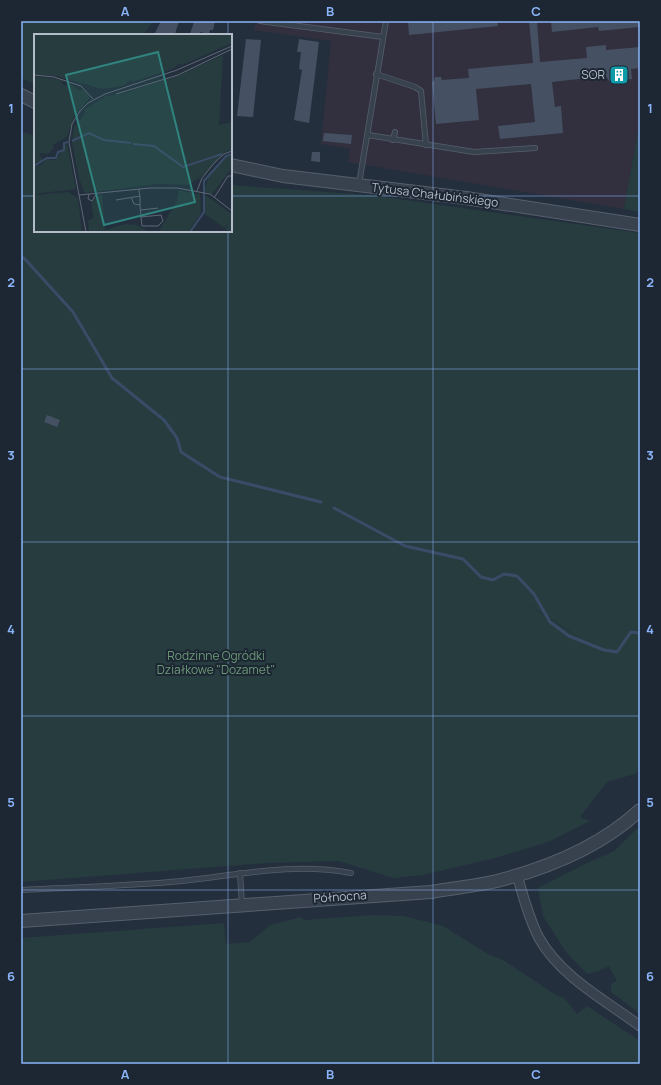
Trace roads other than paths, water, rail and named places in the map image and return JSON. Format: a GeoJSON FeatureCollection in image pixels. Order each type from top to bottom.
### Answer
{"type":"FeatureCollection","features":[{"type":"Feature","properties":{"kind":"street"},"geometry":{"type":"LineString","coordinates":[[21,95],[34,102]]}},
{"type":"Feature","properties":{"kind":"street","name":"Tytusa Chałubińskiego"},"geometry":{"type":"LineString","coordinates":[[232,165],[284,176],[466,198],[640,225]]}},
{"type":"Feature","properties":{"kind":"street","name":"Północna"},"geometry":{"type":"LineString","coordinates":[[21,921],[431,892],[495,881],[560,860],[604,838],[640,810]]}},
{"type":"Feature","properties":{"kind":"street"},"geometry":{"type":"LineString","coordinates":[[517,875],[539,938],[547,949],[582,985],[640,1026]]}},
{"type":"Feature","properties":{"kind":"lane"},"geometry":{"type":"LineString","coordinates":[[260,21],[383,37]]}},
{"type":"Feature","properties":{"kind":"lane"},"geometry":{"type":"LineString","coordinates":[[359,186],[368,135],[376,74],[386,21]]}},
{"type":"Feature","properties":{"kind":"lane"},"geometry":{"type":"LineString","coordinates":[[376,74],[415,87],[421,91],[426,145]]}},
{"type":"Feature","properties":{"kind":"lane"},"geometry":{"type":"LineString","coordinates":[[393,140],[395,132]]}},
{"type":"Feature","properties":{"kind":"lane"},"geometry":{"type":"LineString","coordinates":[[368,135],[474,152],[535,148]]}},
{"type":"Feature","properties":{"kind":"lane"},"geometry":{"type":"LineString","coordinates":[[21,890],[182,881],[274,869],[332,869],[351,873]]}},
{"type":"Feature","properties":{"kind":"lane"},"geometry":{"type":"LineString","coordinates":[[240,873],[242,905]]}},
{"type":"Feature","properties":{"kind":"waterway"},"geometry":{"type":"LineString","coordinates":[[21,258],[24,258],[73,312],[112,378],[164,420],[177,438],[181,452],[220,477],[321,502]]}},
{"type":"Feature","properties":{"kind":"waterway"},"geometry":{"type":"LineString","coordinates":[[334,508],[405,546],[463,559],[481,577],[493,580],[504,574],[517,576],[534,594],[550,622],[569,636],[604,650],[617,652],[631,632],[640,633]]}},
{"type":"Feature","properties":{"kind":"place","name":"SOR"},"geometry":{"type":"Point","coordinates":[619,75]}},
{"type":"Feature","properties":{"kind":"park label","name":"Rodzinne Ogródki Działkowe \"Dozamet\""},"geometry":{"type":"Point","coordinates":[216,663]}}]}
